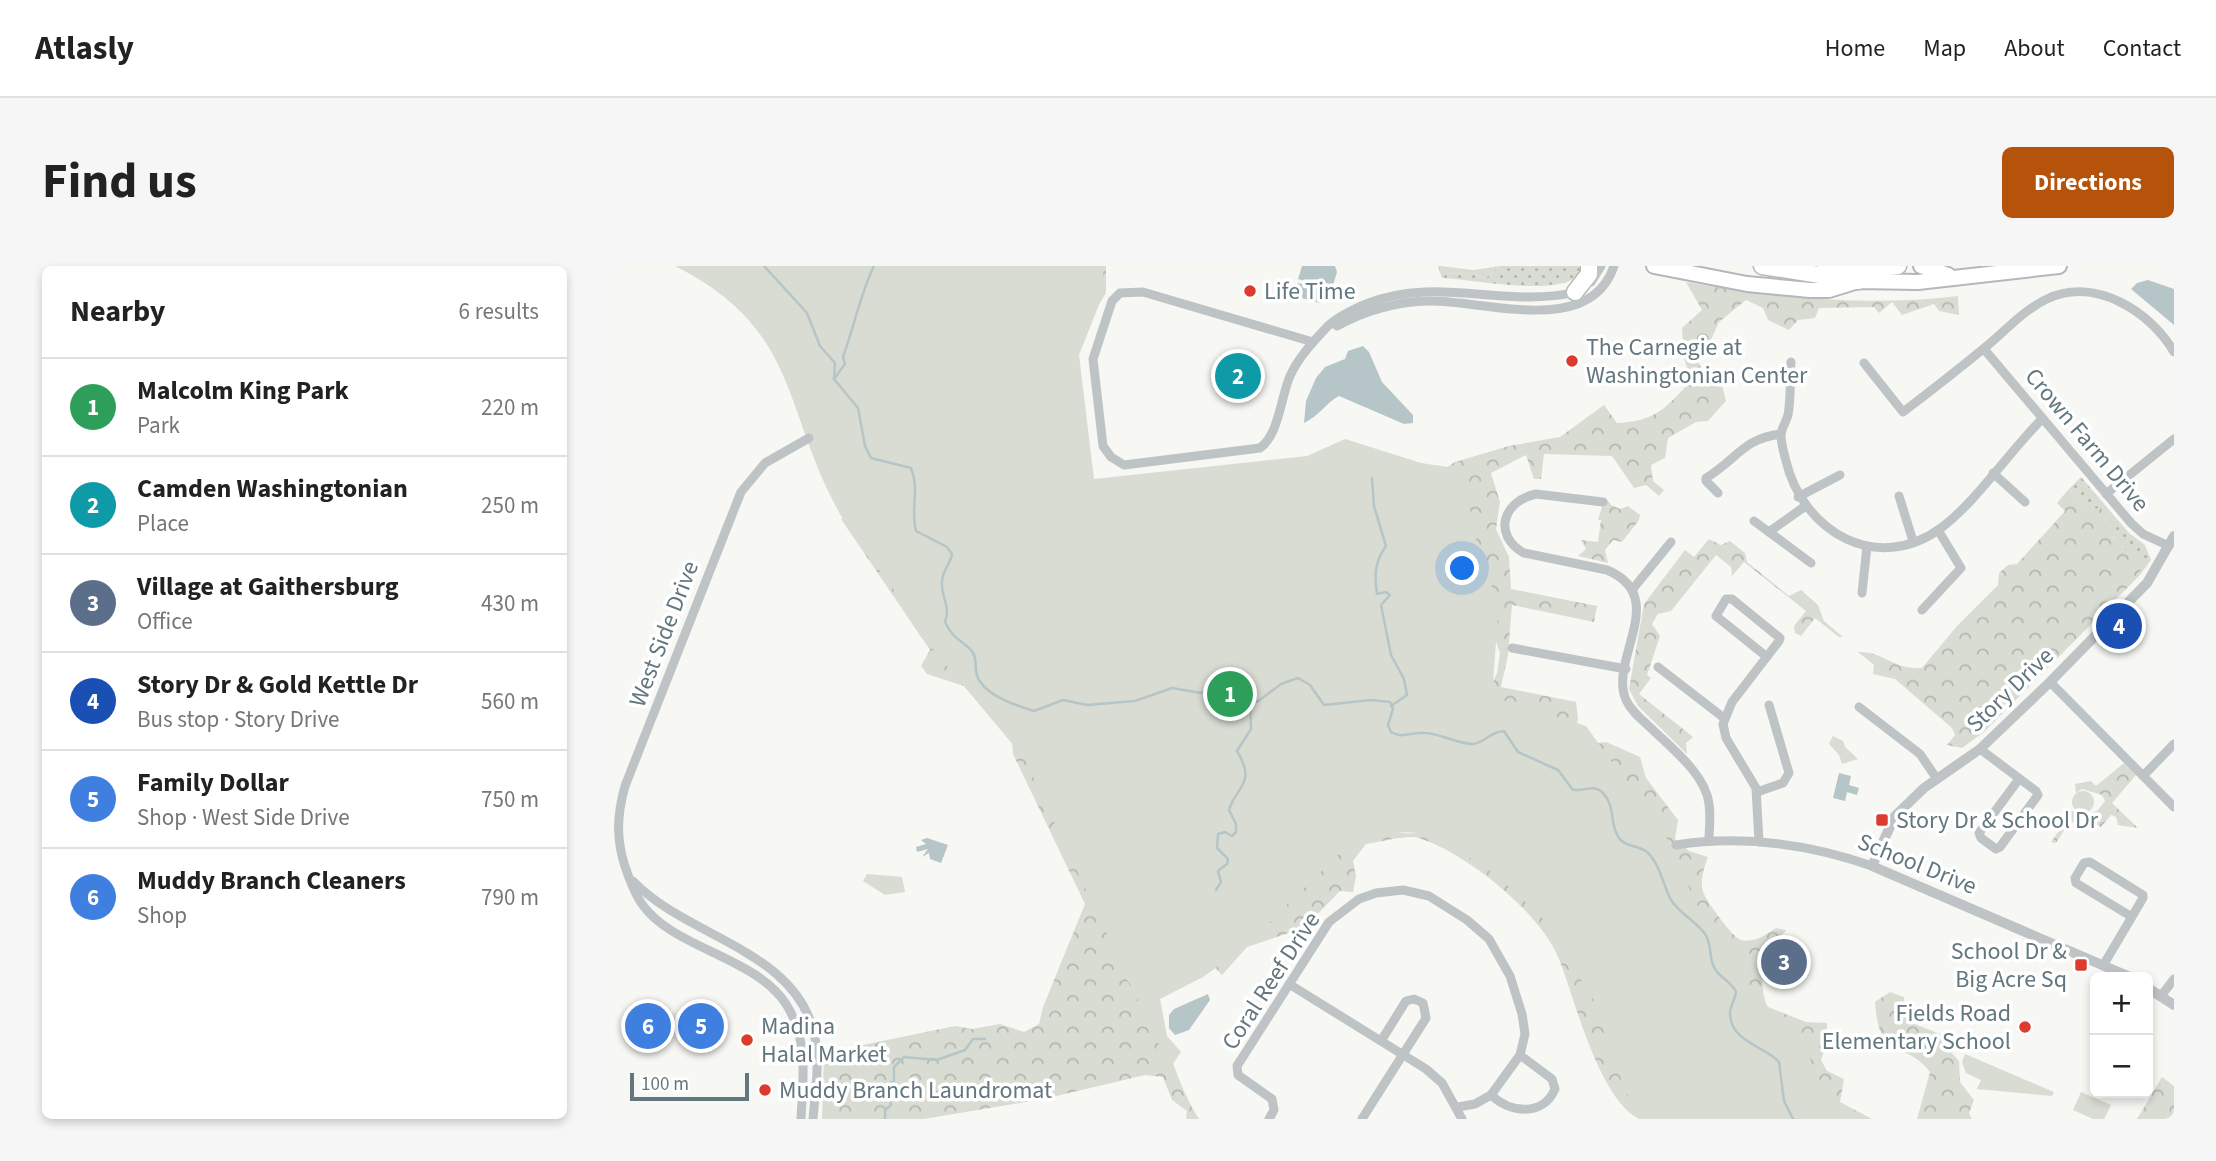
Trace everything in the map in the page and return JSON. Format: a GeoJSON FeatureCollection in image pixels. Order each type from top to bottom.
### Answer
{"type":"FeatureCollection","features":[{"type":"Feature","properties":{"kind":"highway"},"geometry":{"type":"LineString","coordinates":[[1575,292],[1589,274],[1589,266]]}},
{"type":"Feature","properties":{"kind":"highway"},"geometry":{"type":"LineString","coordinates":[[1762,266],[1858,281]]}},
{"type":"Feature","properties":{"kind":"highway"},"geometry":{"type":"LineString","coordinates":[[1826,266],[1867,269],[1898,266]]}},
{"type":"Feature","properties":{"kind":"main road"},"geometry":{"type":"LineString","coordinates":[[1654,266],[1777,288],[1829,289],[1858,281],[1966,278],[2059,266]]}},
{"type":"Feature","properties":{"kind":"main road"},"geometry":{"type":"LineString","coordinates":[[1921,266],[1966,278]]}},
{"type":"Feature","properties":{"kind":"street"},"geometry":{"type":"LineString","coordinates":[[1313,342],[1143,292],[1120,293],[1112,301],[1093,359],[1103,446],[1111,457],[1124,465],[1260,448],[1269,439],[1296,364],[1322,332],[1357,308],[1399,294],[1439,290],[1535,296],[1575,292],[1594,279],[1601,266]]}},
{"type":"Feature","properties":{"kind":"street"},"geometry":{"type":"LineString","coordinates":[[1322,332],[1369,312],[1422,301],[1534,310],[1553,309],[1590,299],[1607,283],[1614,266]]}},
{"type":"Feature","properties":{"kind":"street"},"geometry":{"type":"LineString","coordinates":[[1864,363],[1903,412],[2048,298],[2082,294],[2112,299],[2137,310],[2163,334],[2174,352]]}},
{"type":"Feature","properties":{"kind":"street"},"geometry":{"type":"LineString","coordinates":[[1534,310],[1535,296]]}},
{"type":"Feature","properties":{"kind":"street","name":"Crown Farm Drive"},"geometry":{"type":"LineString","coordinates":[[1984,349],[2139,531],[2172,541]]}},
{"type":"Feature","properties":{"kind":"street"},"geometry":{"type":"LineString","coordinates":[[1791,362],[1788,417],[1781,434],[1789,472],[1798,497],[1804,507],[1830,531],[1867,546],[1894,546],[1938,530],[2042,419]]}},
{"type":"Feature","properties":{"kind":"street"},"geometry":{"type":"LineString","coordinates":[[1718,493],[1707,484],[1706,478],[1733,461],[1755,439],[1781,434]]}},
{"type":"Feature","properties":{"kind":"street","name":"West Side Drive"},"geometry":{"type":"LineString","coordinates":[[801,1119],[804,1049],[787,1005],[763,980],[658,920],[642,905],[629,877],[617,833],[618,811],[625,786],[733,512],[749,480],[765,463],[809,438]]}},
{"type":"Feature","properties":{"kind":"street"},"geometry":{"type":"LineString","coordinates":[[2106,494],[2174,439]]}},
{"type":"Feature","properties":{"kind":"street"},"geometry":{"type":"LineString","coordinates":[[1993,473],[2025,502]]}},
{"type":"Feature","properties":{"kind":"street"},"geometry":{"type":"LineString","coordinates":[[1798,497],[1840,475]]}},
{"type":"Feature","properties":{"kind":"street"},"geometry":{"type":"LineString","coordinates":[[1603,502],[1537,494],[1527,496],[1513,504],[1505,521],[1506,530],[1516,548],[1524,552],[1607,570],[1616,574],[1632,590],[1636,609],[1624,683],[1626,700],[1683,760],[1707,794],[1709,841]]}},
{"type":"Feature","properties":{"kind":"street"},"geometry":{"type":"LineString","coordinates":[[1899,496],[1913,541]]}},
{"type":"Feature","properties":{"kind":"street"},"geometry":{"type":"LineString","coordinates":[[1769,532],[1804,507]]}},
{"type":"Feature","properties":{"kind":"street"},"geometry":{"type":"LineString","coordinates":[[1754,521],[1811,563]]}},
{"type":"Feature","properties":{"kind":"street"},"geometry":{"type":"LineString","coordinates":[[1922,610],[1961,568],[1938,530]]}},
{"type":"Feature","properties":{"kind":"street","name":"Story Drive"},"geometry":{"type":"LineString","coordinates":[[1872,866],[1895,816],[1924,788],[1980,749],[2050,682],[2147,583],[2172,541]]}},
{"type":"Feature","properties":{"kind":"street"},"geometry":{"type":"LineString","coordinates":[[1632,590],[1671,542]]}},
{"type":"Feature","properties":{"kind":"street"},"geometry":{"type":"LineString","coordinates":[[1862,593],[1867,546]]}},
{"type":"Feature","properties":{"kind":"street"},"geometry":{"type":"LineString","coordinates":[[1759,842],[1757,792],[1748,771],[1726,738],[1724,718],[1732,702],[1767,657],[1779,641],[1779,636],[1727,598],[1716,611],[1716,616],[1767,657]]}},
{"type":"Feature","properties":{"kind":"street"},"geometry":{"type":"LineString","coordinates":[[1512,648],[1626,669]]}},
{"type":"Feature","properties":{"kind":"street"},"geometry":{"type":"LineString","coordinates":[[1658,667],[1724,718]]}},
{"type":"Feature","properties":{"kind":"street"},"geometry":{"type":"LineString","coordinates":[[2050,682],[2174,807]]}},
{"type":"Feature","properties":{"kind":"street"},"geometry":{"type":"LineString","coordinates":[[1757,792],[1783,783],[1789,773],[1769,705]]}},
{"type":"Feature","properties":{"kind":"street"},"geometry":{"type":"LineString","coordinates":[[1860,707],[1920,754],[1937,779]]}},
{"type":"Feature","properties":{"kind":"street"},"geometry":{"type":"LineString","coordinates":[[2143,776],[2174,744]]}},
{"type":"Feature","properties":{"kind":"street"},"geometry":{"type":"LineString","coordinates":[[1980,749],[2036,791],[2037,798],[1996,849],[1980,838],[1979,833],[2019,779]]}},
{"type":"Feature","properties":{"kind":"street","name":"School Drive"},"geometry":{"type":"LineString","coordinates":[[1676,845],[1709,841],[1759,842],[1807,848],[1872,866],[2120,972]]}},
{"type":"Feature","properties":{"kind":"street"},"geometry":{"type":"LineString","coordinates":[[2104,964],[2143,898],[2141,892],[2090,862],[2084,863],[2075,878],[2076,883],[2132,916]]}},
{"type":"Feature","properties":{"kind":"street"},"geometry":{"type":"LineString","coordinates":[[629,877],[664,909],[768,967],[797,997],[813,1027],[816,1044],[813,1119]]}},
{"type":"Feature","properties":{"kind":"street","name":"Coral Reef Drive"},"geometry":{"type":"LineString","coordinates":[[1269,1119],[1274,1110],[1272,1099],[1237,1073],[1237,1066],[1329,922],[1343,909],[1376,892],[1403,890],[1429,896],[1479,929],[1496,947],[1522,1014],[1525,1034],[1520,1055]]}},
{"type":"Feature","properties":{"kind":"street"},"geometry":{"type":"LineString","coordinates":[[2161,996],[2174,979]]}},
{"type":"Feature","properties":{"kind":"street"},"geometry":{"type":"LineString","coordinates":[[1289,984],[1381,1041],[1442,1083],[1458,1107],[1462,1119]]}},
{"type":"Feature","properties":{"kind":"street"},"geometry":{"type":"LineString","coordinates":[[2153,991],[2174,1005]]}},
{"type":"Feature","properties":{"kind":"street"},"geometry":{"type":"LineString","coordinates":[[1362,1119],[1426,1018],[1423,1003],[1414,999],[1406,1001],[1381,1041]]}},
{"type":"Feature","properties":{"kind":"street"},"geometry":{"type":"LineString","coordinates":[[1458,1107],[1475,1104],[1491,1095],[1520,1055],[1552,1079],[1555,1089],[1552,1096],[1542,1104],[1520,1111],[1506,1107],[1491,1095]]}},
{"type":"Feature","properties":{"kind":"green space"},"geometry":{"type":"Polygon","coordinates":[[[675,266],[1103,266],[1104,292],[1079,355],[1094,479],[1307,456],[1345,439],[1421,463],[1462,469],[1482,568],[1499,601],[1492,697],[1586,726],[1668,840],[1695,901],[1719,937],[1746,959],[1753,1006],[1798,1033],[1833,1109],[1856,1119],[1638,1119],[1608,1048],[1600,1010],[1541,916],[1496,875],[1432,833],[1387,832],[1342,851],[1241,950],[1203,977],[1160,999],[1167,1036],[1181,1052],[1170,1068],[1024,758],[913,625],[898,596],[849,529],[821,476],[783,374],[767,345],[746,317],[716,291],[675,266]]]}},
{"type":"Feature","properties":{"kind":"green space"},"geometry":{"type":"Polygon","coordinates":[[[740,266],[1106,266],[1106,293],[1081,333],[1074,372],[1079,460],[1097,484],[1434,476],[1455,462],[1509,446],[1560,437],[1604,405],[1617,423],[1651,416],[1667,406],[1691,381],[1684,358],[1682,328],[1702,310],[1686,282],[1788,296],[1856,301],[1958,296],[1959,315],[1939,311],[1934,304],[1902,315],[1892,302],[1879,313],[1874,307],[1819,308],[1815,318],[1798,320],[1789,330],[1768,320],[1763,308],[1746,300],[1719,322],[1708,346],[1693,349],[1708,384],[1722,385],[1726,401],[1708,421],[1696,422],[1668,438],[1665,458],[1651,465],[1653,481],[1664,490],[1659,496],[1646,485],[1634,488],[1612,456],[1544,454],[1541,479],[1534,479],[1526,455],[1491,473],[1500,502],[1496,529],[1509,557],[1511,589],[1597,606],[1594,622],[1512,605],[1508,655],[1501,687],[1576,702],[1578,719],[1574,733],[1586,745],[1606,742],[1640,757],[1646,778],[1678,820],[1675,839],[1689,851],[1708,857],[1703,875],[1704,894],[1727,927],[1737,938],[1746,941],[1760,938],[1776,928],[1786,930],[1771,947],[1765,961],[1765,1001],[1768,1007],[1806,1022],[1827,1023],[1827,1042],[1821,1060],[1827,1071],[1844,1079],[1840,1102],[1872,1119],[1639,1119],[1624,1108],[1600,1070],[1559,959],[1536,922],[1479,870],[1438,846],[1419,838],[1407,837],[1366,844],[1353,861],[1356,876],[1353,892],[1340,891],[1304,928],[1247,947],[1222,975],[1212,965],[1134,972],[1127,979],[1155,1022],[1186,1096],[1199,1119],[1186,1119],[1187,1111],[1172,1100],[1163,1077],[1145,1075],[1044,1099],[924,1119],[822,1119],[824,1053],[955,1026],[972,1029],[1000,1024],[1024,1032],[1039,1024],[1043,1007],[1085,904],[1013,754],[1011,731],[970,688],[927,674],[921,666],[930,650],[841,519],[858,515],[740,266]],[[1492,631],[1383,822],[1393,830],[1408,834],[1426,830],[1497,673],[1500,653],[1492,631]]]}},
{"type":"Feature","properties":{"kind":"green space"},"geometry":{"type":"Polygon","coordinates":[[[1438,266],[1441,266],[1445,274],[1468,273],[1486,278],[1500,266],[1579,266],[1581,272],[1571,280],[1556,284],[1517,286],[1442,278],[1438,266]]]}},
{"type":"Feature","properties":{"kind":"green space"},"geometry":{"type":"Polygon","coordinates":[[[1441,266],[1473,270],[1500,266],[1486,278],[1468,273],[1445,274],[1441,266]]]}},
{"type":"Feature","properties":{"kind":"green space"},"geometry":{"type":"Polygon","coordinates":[[[2081,477],[2129,533],[2145,545],[2151,560],[2139,576],[2126,551],[2112,536],[2103,519],[2087,509],[2084,500],[2068,490],[2081,477]]]}},
{"type":"Feature","properties":{"kind":"green space"},"geometry":{"type":"Polygon","coordinates":[[[2068,490],[2084,500],[2087,509],[2101,508],[2115,525],[2112,537],[2124,544],[2126,551],[2139,551],[2142,564],[2139,576],[1984,732],[1962,748],[1947,745],[1955,735],[1952,728],[1895,679],[1873,674],[1874,665],[1858,652],[1874,654],[1903,666],[1922,668],[1957,626],[1998,585],[1999,573],[2008,565],[2017,564],[2065,511],[2057,503],[2068,490]]]}},
{"type":"Feature","properties":{"kind":"green space"},"geometry":{"type":"Polygon","coordinates":[[[1605,497],[1611,505],[1620,509],[1628,506],[1640,515],[1622,542],[1613,540],[1605,550],[1608,563],[1578,556],[1586,549],[1581,540],[1598,542],[1601,520],[1598,520],[1605,497]]]}},
{"type":"Feature","properties":{"kind":"green space"},"geometry":{"type":"Polygon","coordinates":[[[1709,539],[1721,545],[1730,541],[1745,553],[1747,562],[1789,596],[1801,590],[1818,605],[1824,621],[1843,637],[1839,637],[1815,618],[1801,636],[1795,633],[1794,626],[1806,611],[1744,562],[1732,576],[1731,567],[1716,555],[1671,611],[1658,614],[1652,624],[1660,636],[1647,675],[1651,678],[1639,694],[1693,737],[1686,743],[1687,754],[1638,706],[1629,689],[1644,604],[1685,550],[1694,557],[1709,539]]]}},
{"type":"Feature","properties":{"kind":"green space"},"geometry":{"type":"Polygon","coordinates":[[[1833,736],[1843,741],[1845,747],[1858,759],[1842,764],[1839,755],[1829,744],[1833,736]]]}},
{"type":"Feature","properties":{"kind":"green space"},"geometry":{"type":"Polygon","coordinates":[[[2124,763],[2136,775],[2112,803],[2138,828],[2118,825],[2116,817],[2111,815],[2101,827],[2092,822],[2088,828],[2070,821],[2056,843],[2051,842],[2067,820],[2062,811],[2068,808],[2080,816],[2097,811],[2105,801],[2102,795],[2082,789],[2076,793],[2075,784],[2091,781],[2096,786],[2124,763]]]}},
{"type":"Feature","properties":{"kind":"green space"},"geometry":{"type":"Polygon","coordinates":[[[2083,791],[2091,794],[2094,802],[2091,810],[2083,813],[2075,810],[2072,802],[2075,794],[2083,791]]]}},
{"type":"Feature","properties":{"kind":"green space"},"geometry":{"type":"Polygon","coordinates":[[[867,874],[902,877],[905,892],[885,895],[863,881],[867,874]]]}},
{"type":"Feature","properties":{"kind":"green space"},"geometry":{"type":"Polygon","coordinates":[[[1890,992],[1904,997],[1907,1021],[1945,1036],[1950,1051],[1959,1061],[1960,1082],[1974,1100],[1969,1113],[1972,1119],[1917,1119],[1930,1072],[1921,1062],[1888,1043],[1882,1034],[1875,1002],[1890,992]]]}},
{"type":"Feature","properties":{"kind":"green space"},"geometry":{"type":"Polygon","coordinates":[[[1965,1054],[2054,1092],[2052,1096],[1977,1089],[1981,1080],[1966,1073],[1962,1062],[1965,1054]]]}},
{"type":"Feature","properties":{"kind":"green space"},"geometry":{"type":"Polygon","coordinates":[[[2162,1077],[2174,1086],[2174,1119],[2137,1119],[2150,1098],[2153,1098],[2153,1092],[2162,1077]]]}},
{"type":"Feature","properties":{"kind":"green space"},"geometry":{"type":"Polygon","coordinates":[[[2081,1092],[2111,1105],[2104,1119],[2093,1119],[2073,1110],[2081,1092]]]}},
{"type":"Feature","properties":{"kind":"shaded area"},"geometry":{"type":"Polygon","coordinates":[[[1302,266],[1335,266],[1337,272],[1332,289],[1298,279],[1302,266]]]}},
{"type":"Feature","properties":{"kind":"shaded area"},"geometry":{"type":"Polygon","coordinates":[[[2148,280],[2174,289],[2174,325],[2131,289],[2137,283],[2148,280]]]}},
{"type":"Feature","properties":{"kind":"shaded area"},"geometry":{"type":"Polygon","coordinates":[[[1298,283],[1324,290],[1320,303],[1294,296],[1298,283]]]}},
{"type":"Feature","properties":{"kind":"shaded area"},"geometry":{"type":"Polygon","coordinates":[[[1363,346],[1369,352],[1382,382],[1413,415],[1413,423],[1404,424],[1339,396],[1304,423],[1306,401],[1316,378],[1325,367],[1345,359],[1348,351],[1363,346]]]}},
{"type":"Feature","properties":{"kind":"shaded area"},"geometry":{"type":"Polygon","coordinates":[[[1839,773],[1851,776],[1849,785],[1859,788],[1857,795],[1847,792],[1845,801],[1833,798],[1839,773]]]}},
{"type":"Feature","properties":{"kind":"shaded area"},"geometry":{"type":"Polygon","coordinates":[[[927,838],[948,845],[941,863],[930,859],[929,853],[922,857],[928,849],[917,852],[916,847],[926,844],[921,840],[927,838]]]}},
{"type":"Feature","properties":{"kind":"shaded area"},"geometry":{"type":"Polygon","coordinates":[[[1208,994],[1210,1000],[1189,1030],[1175,1035],[1169,1028],[1169,1015],[1174,1009],[1208,994]]]}},
{"type":"Feature","properties":{"kind":"waterway"},"geometry":{"type":"LineString","coordinates":[[764,266],[807,313],[820,346],[835,363],[834,379],[858,408],[865,446],[871,458],[911,468],[915,484],[916,531],[947,547],[952,554],[942,578],[947,611],[945,622],[954,636],[973,652],[979,679],[991,692],[1008,702],[1034,711],[1063,700],[1087,705],[1135,701],[1172,688],[1201,693],[1217,690],[1238,679],[1244,682],[1250,698],[1257,702],[1281,684],[1298,678],[1310,685],[1324,705],[1371,700],[1390,702],[1393,709],[1388,725],[1395,734],[1430,733],[1473,744],[1504,731],[1518,752],[1558,770],[1573,790],[1600,790],[1610,804],[1619,838],[1647,852],[1651,857],[1671,900],[1705,934],[1715,969],[1736,992],[1730,1013],[1736,1031],[1779,1062],[1784,1101],[1793,1119]]}},
{"type":"Feature","properties":{"kind":"waterway"},"geometry":{"type":"LineString","coordinates":[[834,379],[845,364],[843,357],[874,266]]}},
{"type":"Feature","properties":{"kind":"waterway"},"geometry":{"type":"LineString","coordinates":[[1372,478],[1374,506],[1386,546],[1376,568],[1377,594],[1386,592],[1390,595],[1381,605],[1391,655],[1404,679],[1407,695],[1391,706]]}},
{"type":"Feature","properties":{"kind":"waterway"},"geometry":{"type":"LineString","coordinates":[[1216,890],[1221,882],[1218,871],[1227,864],[1228,859],[1217,848],[1218,834],[1225,832],[1232,836],[1236,832],[1236,824],[1229,810],[1245,778],[1243,762],[1237,751],[1251,729],[1250,698]]}},
{"type":"Feature","properties":{"kind":"waterway"},"geometry":{"type":"LineString","coordinates":[[885,1119],[885,1110],[891,1105],[890,1094],[884,1086],[894,1081],[894,1067],[904,1057],[937,1060],[965,1050],[973,1039],[985,1039]]}},
{"type":"Feature","properties":{"kind":"place","name":"Life Time"},"geometry":{"type":"Point","coordinates":[1250,291]}},
{"type":"Feature","properties":{"kind":"place","name":"The Carnegie at Washingtonian Center"},"geometry":{"type":"Point","coordinates":[1572,361]}},
{"type":"Feature","properties":{"kind":"place","name":"Camden Washingtonian"},"geometry":{"type":"Point","coordinates":[1238,376]}},
{"type":"Feature","properties":{"kind":"place","name":"Story Dr & Gold Kettle Dr"},"geometry":{"type":"Point","coordinates":[2119,626]}},
{"type":"Feature","properties":{"kind":"place","name":"Malcolm King Park"},"geometry":{"type":"Point","coordinates":[1230,694]}},
{"type":"Feature","properties":{"kind":"place","name":"Story Dr & School Dr"},"geometry":{"type":"Point","coordinates":[1882,820]}},
{"type":"Feature","properties":{"kind":"place","name":"Village at Gaithersburg"},"geometry":{"type":"Point","coordinates":[1784,962]}},
{"type":"Feature","properties":{"kind":"place","name":"School Dr & Big Acre Sq"},"geometry":{"type":"Point","coordinates":[2081,965]}},
{"type":"Feature","properties":{"kind":"place","name":"Muddy Branch Cleaners"},"geometry":{"type":"Point","coordinates":[648,1026]}},
{"type":"Feature","properties":{"kind":"place","name":"Family Dollar"},"geometry":{"type":"Point","coordinates":[701,1026]}},
{"type":"Feature","properties":{"kind":"place","name":"Fields Road Elementary School"},"geometry":{"type":"Point","coordinates":[2025,1027]}},
{"type":"Feature","properties":{"kind":"place","name":"Madina Halal Market"},"geometry":{"type":"Point","coordinates":[747,1040]}},
{"type":"Feature","properties":{"kind":"place","name":"Muddy Branch Laundromat"},"geometry":{"type":"Point","coordinates":[765,1090]}}]}
